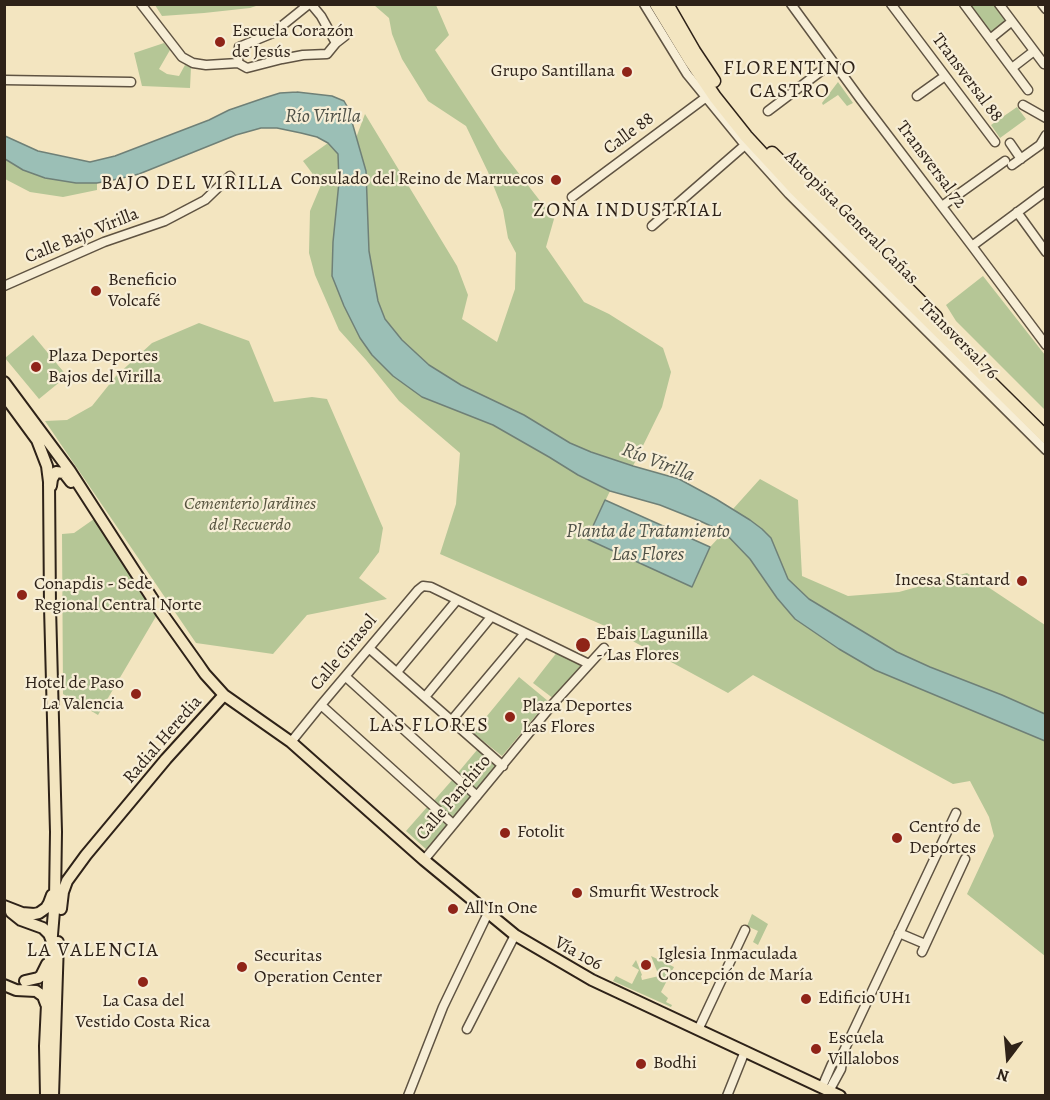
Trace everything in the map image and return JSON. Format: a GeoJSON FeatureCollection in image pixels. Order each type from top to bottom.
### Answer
{"type":"FeatureCollection","features":[{"type":"Feature","properties":{"kind":"highway","name":"Autopista General Cañas"},"geometry":{"type":"LineString","coordinates":[[656,4],[715,97],[746,136],[795,189],[1046,437]]}},
{"type":"Feature","properties":{"kind":"highway","name":"Autopista General Cañas"},"geometry":{"type":"LineString","coordinates":[[667,4],[721,92],[752,131],[1046,425]]}},
{"type":"Feature","properties":{"kind":"main road","name":"Radial Heredia"},"geometry":{"type":"LineString","coordinates":[[4,382],[70,471],[205,674],[225,695],[166,759],[67,881],[62,900],[58,937],[53,1095]]}},
{"type":"Feature","properties":{"kind":"main road"},"geometry":{"type":"LineString","coordinates":[[4,395],[40,447],[47,466],[50,504],[50,607],[56,832],[54,914],[45,1046],[46,1095]]}},
{"type":"Feature","properties":{"kind":"main road"},"geometry":{"type":"LineString","coordinates":[[50,504],[52,479],[56,472],[60,471],[68,477],[159,608]]}},
{"type":"Feature","properties":{"kind":"main road","name":"Vía 106"},"geometry":{"type":"LineString","coordinates":[[225,695],[291,742],[424,860],[515,935],[592,980],[830,1091]]}},
{"type":"Feature","properties":{"kind":"main road"},"geometry":{"type":"LineString","coordinates":[[56,832],[59,865],[65,873],[71,875]]}},
{"type":"Feature","properties":{"kind":"main road"},"geometry":{"type":"LineString","coordinates":[[7,909],[30,914],[43,910],[51,897],[55,870]]}},
{"type":"Feature","properties":{"kind":"main road"},"geometry":{"type":"LineString","coordinates":[[7,909],[34,920],[42,919],[54,914],[62,900]]}},
{"type":"Feature","properties":{"kind":"main road"},"geometry":{"type":"LineString","coordinates":[[7,909],[21,920],[44,928],[49,934],[51,946],[46,969],[41,976],[25,981]]}},
{"type":"Feature","properties":{"kind":"main road"},"geometry":{"type":"LineString","coordinates":[[48,983],[52,990],[49,1064],[53,1095]]}},
{"type":"Feature","properties":{"kind":"main road"},"geometry":{"type":"LineString","coordinates":[[4,985],[16,990],[36,990],[43,996],[47,1008]]}},
{"type":"Feature","properties":{"kind":"street"},"geometry":{"type":"LineString","coordinates":[[141,4],[182,57],[193,63],[206,65],[238,63],[247,68],[303,55],[327,54],[345,36]]}},
{"type":"Feature","properties":{"kind":"street"},"geometry":{"type":"LineString","coordinates":[[238,63],[239,47],[273,33],[310,4],[321,16],[336,43]]}},
{"type":"Feature","properties":{"kind":"street","name":"Transversal 76"},"geometry":{"type":"LineString","coordinates":[[644,4],[687,74],[745,145],[797,202],[1046,450]]}},
{"type":"Feature","properties":{"kind":"street","name":"Transversal 72"},"geometry":{"type":"LineString","coordinates":[[791,4],[1046,345]]}},
{"type":"Feature","properties":{"kind":"street","name":"Transversal 88"},"geometry":{"type":"LineString","coordinates":[[891,4],[994,142]]}},
{"type":"Feature","properties":{"kind":"street"},"geometry":{"type":"LineString","coordinates":[[964,4],[1028,90]]}},
{"type":"Feature","properties":{"kind":"street"},"geometry":{"type":"LineString","coordinates":[[999,4],[1044,64]]}},
{"type":"Feature","properties":{"kind":"street"},"geometry":{"type":"LineString","coordinates":[[1042,4],[1046,9]]}},
{"type":"Feature","properties":{"kind":"street"},"geometry":{"type":"LineString","coordinates":[[990,39],[1011,22]]}},
{"type":"Feature","properties":{"kind":"street"},"geometry":{"type":"LineString","coordinates":[[1012,68],[1034,51]]}},
{"type":"Feature","properties":{"kind":"street"},"geometry":{"type":"LineString","coordinates":[[768,111],[833,62]]}},
{"type":"Feature","properties":{"kind":"street"},"geometry":{"type":"LineString","coordinates":[[917,96],[945,76]]}},
{"type":"Feature","properties":{"kind":"street"},"geometry":{"type":"LineString","coordinates":[[4,80],[131,82]]}},
{"type":"Feature","properties":{"kind":"street","name":"Calle 88"},"geometry":{"type":"LineString","coordinates":[[572,197],[705,98]]}},
{"type":"Feature","properties":{"kind":"street"},"geometry":{"type":"LineString","coordinates":[[1023,105],[1046,118]]}},
{"type":"Feature","properties":{"kind":"street"},"geometry":{"type":"LineString","coordinates":[[942,206],[1008,163],[1021,159],[1040,146],[1046,135]]}},
{"type":"Feature","properties":{"kind":"street"},"geometry":{"type":"LineString","coordinates":[[1010,143],[1021,159]]}},
{"type":"Feature","properties":{"kind":"street"},"geometry":{"type":"LineString","coordinates":[[652,226],[745,145]]}},
{"type":"Feature","properties":{"kind":"street","name":"Calle Bajo Virilla"},"geometry":{"type":"LineString","coordinates":[[4,286],[104,242],[165,221],[205,200],[230,176]]}},
{"type":"Feature","properties":{"kind":"street"},"geometry":{"type":"LineString","coordinates":[[972,246],[1046,191]]}},
{"type":"Feature","properties":{"kind":"street"},"geometry":{"type":"LineString","coordinates":[[1017,212],[1046,252]]}},
{"type":"Feature","properties":{"kind":"street","name":"Calle Girasol"},"geometry":{"type":"LineString","coordinates":[[291,742],[418,590],[423,586],[431,587],[458,600]]}},
{"type":"Feature","properties":{"kind":"street"},"geometry":{"type":"LineString","coordinates":[[397,672],[458,600],[589,664]]}},
{"type":"Feature","properties":{"kind":"street"},"geometry":{"type":"LineString","coordinates":[[425,697],[491,617]]}},
{"type":"Feature","properties":{"kind":"street"},"geometry":{"type":"LineString","coordinates":[[451,721],[525,633]]}},
{"type":"Feature","properties":{"kind":"street","name":"Calle Panchito"},"geometry":{"type":"LineString","coordinates":[[424,860],[557,699],[604,648]]}},
{"type":"Feature","properties":{"kind":"street"},"geometry":{"type":"LineString","coordinates":[[370,649],[503,766]]}},
{"type":"Feature","properties":{"kind":"street"},"geometry":{"type":"LineString","coordinates":[[346,677],[477,796]]}},
{"type":"Feature","properties":{"kind":"street"},"geometry":{"type":"LineString","coordinates":[[321,705],[453,824]]}},
{"type":"Feature","properties":{"kind":"street"},"geometry":{"type":"LineString","coordinates":[[830,1091],[832,1064],[841,1057],[956,813]]}},
{"type":"Feature","properties":{"kind":"street"},"geometry":{"type":"LineString","coordinates":[[899,933],[923,948],[965,860]]}},
{"type":"Feature","properties":{"kind":"street"},"geometry":{"type":"LineString","coordinates":[[408,1095],[443,1007],[488,913]]}},
{"type":"Feature","properties":{"kind":"street"},"geometry":{"type":"LineString","coordinates":[[698,1030],[745,930]]}},
{"type":"Feature","properties":{"kind":"street"},"geometry":{"type":"LineString","coordinates":[[467,1029],[515,935]]}},
{"type":"Feature","properties":{"kind":"street"},"geometry":{"type":"LineString","coordinates":[[727,1095],[745,1051]]}},
{"type":"Feature","properties":{"kind":"green space"},"geometry":{"type":"Polygon","coordinates":[[[155,5],[259,5],[250,8],[162,16],[155,5]]]}},
{"type":"Feature","properties":{"kind":"green space"},"geometry":{"type":"Polygon","coordinates":[[[374,5],[436,5],[449,35],[435,50],[500,149],[554,219],[546,247],[584,302],[609,314],[663,348],[671,372],[662,407],[633,466],[570,443],[524,415],[461,385],[429,365],[402,340],[385,319],[378,301],[369,251],[366,171],[356,138],[365,114],[457,266],[468,295],[462,319],[497,342],[515,289],[516,253],[508,238],[503,210],[466,126],[428,101],[402,59],[392,34],[389,18],[374,5]]]}},
{"type":"Feature","properties":{"kind":"green space"},"geometry":{"type":"Polygon","coordinates":[[[970,5],[996,5],[1009,22],[992,34],[970,5]]]}},
{"type":"Feature","properties":{"kind":"green space"},"geometry":{"type":"Polygon","coordinates":[[[164,43],[170,50],[159,69],[167,74],[179,76],[185,65],[191,67],[190,88],[142,86],[134,53],[164,43]]]}},
{"type":"Feature","properties":{"kind":"green space"},"geometry":{"type":"Polygon","coordinates":[[[838,82],[853,103],[847,106],[838,95],[823,105],[822,103],[838,82]]]}},
{"type":"Feature","properties":{"kind":"green space"},"geometry":{"type":"Polygon","coordinates":[[[1017,107],[1026,119],[1000,138],[991,125],[1017,107]]]}},
{"type":"Feature","properties":{"kind":"green space"},"geometry":{"type":"Polygon","coordinates":[[[328,143],[338,153],[339,182],[332,276],[360,338],[422,397],[493,425],[610,491],[587,539],[692,587],[710,547],[724,532],[750,559],[777,598],[795,619],[839,649],[875,670],[1045,741],[1045,956],[967,894],[994,836],[989,817],[970,781],[953,784],[753,675],[728,693],[605,626],[440,554],[456,504],[460,453],[399,401],[339,330],[315,275],[309,253],[310,211],[321,185],[303,161],[328,143]]]}},
{"type":"Feature","properties":{"kind":"green space"},"geometry":{"type":"Polygon","coordinates":[[[4,159],[23,170],[76,183],[97,183],[97,190],[63,197],[30,192],[5,179],[4,159]]]}},
{"type":"Feature","properties":{"kind":"green space"},"geometry":{"type":"Polygon","coordinates":[[[983,276],[1045,355],[1045,410],[956,321],[946,305],[983,276]]]}},
{"type":"Feature","properties":{"kind":"green space","name":"Cementerio Jardines del Recuerdo"},"geometry":{"type":"Polygon","coordinates":[[[199,323],[249,341],[274,402],[312,397],[327,399],[383,528],[379,552],[359,578],[387,599],[307,615],[273,654],[196,643],[45,421],[67,420],[92,406],[116,376],[152,343],[199,323]]]}},
{"type":"Feature","properties":{"kind":"green space","name":"Plaza Deportes Bajos del Virilla"},"geometry":{"type":"Polygon","coordinates":[[[33,335],[67,376],[39,399],[5,358],[33,335]]]}},
{"type":"Feature","properties":{"kind":"green space"},"geometry":{"type":"Polygon","coordinates":[[[760,479],[798,500],[802,576],[848,596],[899,592],[967,573],[1045,625],[1045,714],[897,652],[809,599],[788,579],[771,538],[733,509],[760,479]]]}},
{"type":"Feature","properties":{"kind":"green space"},"geometry":{"type":"Polygon","coordinates":[[[94,519],[158,613],[98,715],[63,694],[62,534],[74,533],[94,519]]]}},
{"type":"Feature","properties":{"kind":"green space"},"geometry":{"type":"Polygon","coordinates":[[[558,651],[582,663],[582,667],[554,699],[533,683],[558,651]]]}},
{"type":"Feature","properties":{"kind":"green space","name":"Plaza Deportes Las Flores"},"geometry":{"type":"Polygon","coordinates":[[[519,677],[548,701],[502,756],[473,733],[519,677]]]}},
{"type":"Feature","properties":{"kind":"green space"},"geometry":{"type":"Polygon","coordinates":[[[477,750],[498,768],[476,793],[456,775],[477,750]]]}},
{"type":"Feature","properties":{"kind":"green space"},"geometry":{"type":"Polygon","coordinates":[[[453,779],[474,797],[452,822],[431,804],[453,779]]]}},
{"type":"Feature","properties":{"kind":"green space"},"geometry":{"type":"Polygon","coordinates":[[[428,806],[449,825],[427,850],[406,831],[428,806]]]}},
{"type":"Feature","properties":{"kind":"green space"},"geometry":{"type":"Polygon","coordinates":[[[752,914],[768,924],[758,945],[753,942],[758,931],[747,926],[752,914]]]}},
{"type":"Feature","properties":{"kind":"green space"},"geometry":{"type":"Polygon","coordinates":[[[651,956],[674,967],[661,992],[668,998],[666,1002],[672,1005],[671,1007],[613,981],[616,976],[632,984],[639,970],[632,966],[636,960],[642,975],[642,980],[659,976],[651,956]]]}},
{"type":"Feature","properties":{"kind":"water","name":"Río Virilla"},"geometry":{"type":"Polygon","coordinates":[[[297,92],[332,96],[344,101],[348,108],[366,171],[369,251],[378,301],[385,319],[402,340],[429,365],[461,385],[524,415],[570,443],[633,466],[679,479],[716,499],[750,520],[771,538],[788,579],[809,599],[897,652],[1045,714],[1045,741],[875,670],[839,649],[795,619],[777,598],[750,559],[724,532],[660,505],[610,491],[493,425],[422,397],[393,376],[372,355],[360,338],[332,276],[339,182],[338,154],[328,143],[317,137],[301,133],[277,128],[261,128],[236,135],[139,174],[97,183],[76,183],[45,178],[23,170],[5,159],[5,136],[38,151],[90,162],[115,156],[264,98],[280,93],[297,92]]]}},
{"type":"Feature","properties":{"kind":"water","name":"Planta de Tratamiento Las Flores"},"geometry":{"type":"Polygon","coordinates":[[[605,500],[710,547],[692,587],[587,539],[605,500]]]}},
{"type":"Feature","properties":{"kind":"place","name":"Escuela Corazón de Jesús"},"geometry":{"type":"Point","coordinates":[220,42]}},
{"type":"Feature","properties":{"kind":"place","name":"Grupo Santillana"},"geometry":{"type":"Point","coordinates":[627,72]}},
{"type":"Feature","properties":{"kind":"place","name":"Consulado del Reino de Marruecos"},"geometry":{"type":"Point","coordinates":[556,180]}},
{"type":"Feature","properties":{"kind":"place","name":"Beneficio Volcafé"},"geometry":{"type":"Point","coordinates":[96,291]}},
{"type":"Feature","properties":{"kind":"place","name":"Plaza Deportes Bajos del Virilla"},"geometry":{"type":"Point","coordinates":[36,367]}},
{"type":"Feature","properties":{"kind":"place","name":"Incesa Stantard"},"geometry":{"type":"Point","coordinates":[1022,581]}},
{"type":"Feature","properties":{"kind":"place","name":"Conapdis - Sede Regional Central Norte"},"geometry":{"type":"Point","coordinates":[22,595]}},
{"type":"Feature","properties":{"kind":"place","name":"Ebais Lagunilla - Las Flores"},"geometry":{"type":"Point","coordinates":[583,645]}},
{"type":"Feature","properties":{"kind":"place","name":"Hotel de Paso La Valencia"},"geometry":{"type":"Point","coordinates":[136,694]}},
{"type":"Feature","properties":{"kind":"place","name":"Plaza Deportes Las Flores"},"geometry":{"type":"Point","coordinates":[510,717]}},
{"type":"Feature","properties":{"kind":"place","name":"Fotolit"},"geometry":{"type":"Point","coordinates":[505,833]}},
{"type":"Feature","properties":{"kind":"place","name":"Centro de Deportes"},"geometry":{"type":"Point","coordinates":[897,838]}},
{"type":"Feature","properties":{"kind":"place","name":"Smurfit Westrock"},"geometry":{"type":"Point","coordinates":[577,893]}},
{"type":"Feature","properties":{"kind":"place","name":"All In One"},"geometry":{"type":"Point","coordinates":[453,909]}},
{"type":"Feature","properties":{"kind":"place","name":"Iglesia Inmaculada Concepción de María"},"geometry":{"type":"Point","coordinates":[646,965]}},
{"type":"Feature","properties":{"kind":"place","name":"Securitas Operation Center"},"geometry":{"type":"Point","coordinates":[242,967]}},
{"type":"Feature","properties":{"kind":"place","name":"La Casa del Vestido Costa Rica"},"geometry":{"type":"Point","coordinates":[143,982]}},
{"type":"Feature","properties":{"kind":"place","name":"Edificio UH1"},"geometry":{"type":"Point","coordinates":[806,999]}},
{"type":"Feature","properties":{"kind":"place","name":"Escuela Villalobos"},"geometry":{"type":"Point","coordinates":[816,1049]}},
{"type":"Feature","properties":{"kind":"place","name":"Bodhi"},"geometry":{"type":"Point","coordinates":[641,1064]}},
{"type":"Feature","properties":{"kind":"district","name":"FLORENTINO CASTRO"},"geometry":{"type":"Point","coordinates":[790,80]}},
{"type":"Feature","properties":{"kind":"district","name":"BAJO DEL VIRILLA"},"geometry":{"type":"Point","coordinates":[192,184]}},
{"type":"Feature","properties":{"kind":"district","name":"ZONA INDUSTRIAL"},"geometry":{"type":"Point","coordinates":[628,211]}},
{"type":"Feature","properties":{"kind":"district","name":"LAS FLORES"},"geometry":{"type":"Point","coordinates":[429,726]}},
{"type":"Feature","properties":{"kind":"district","name":"LA VALENCIA"},"geometry":{"type":"Point","coordinates":[93,951]}}]}
